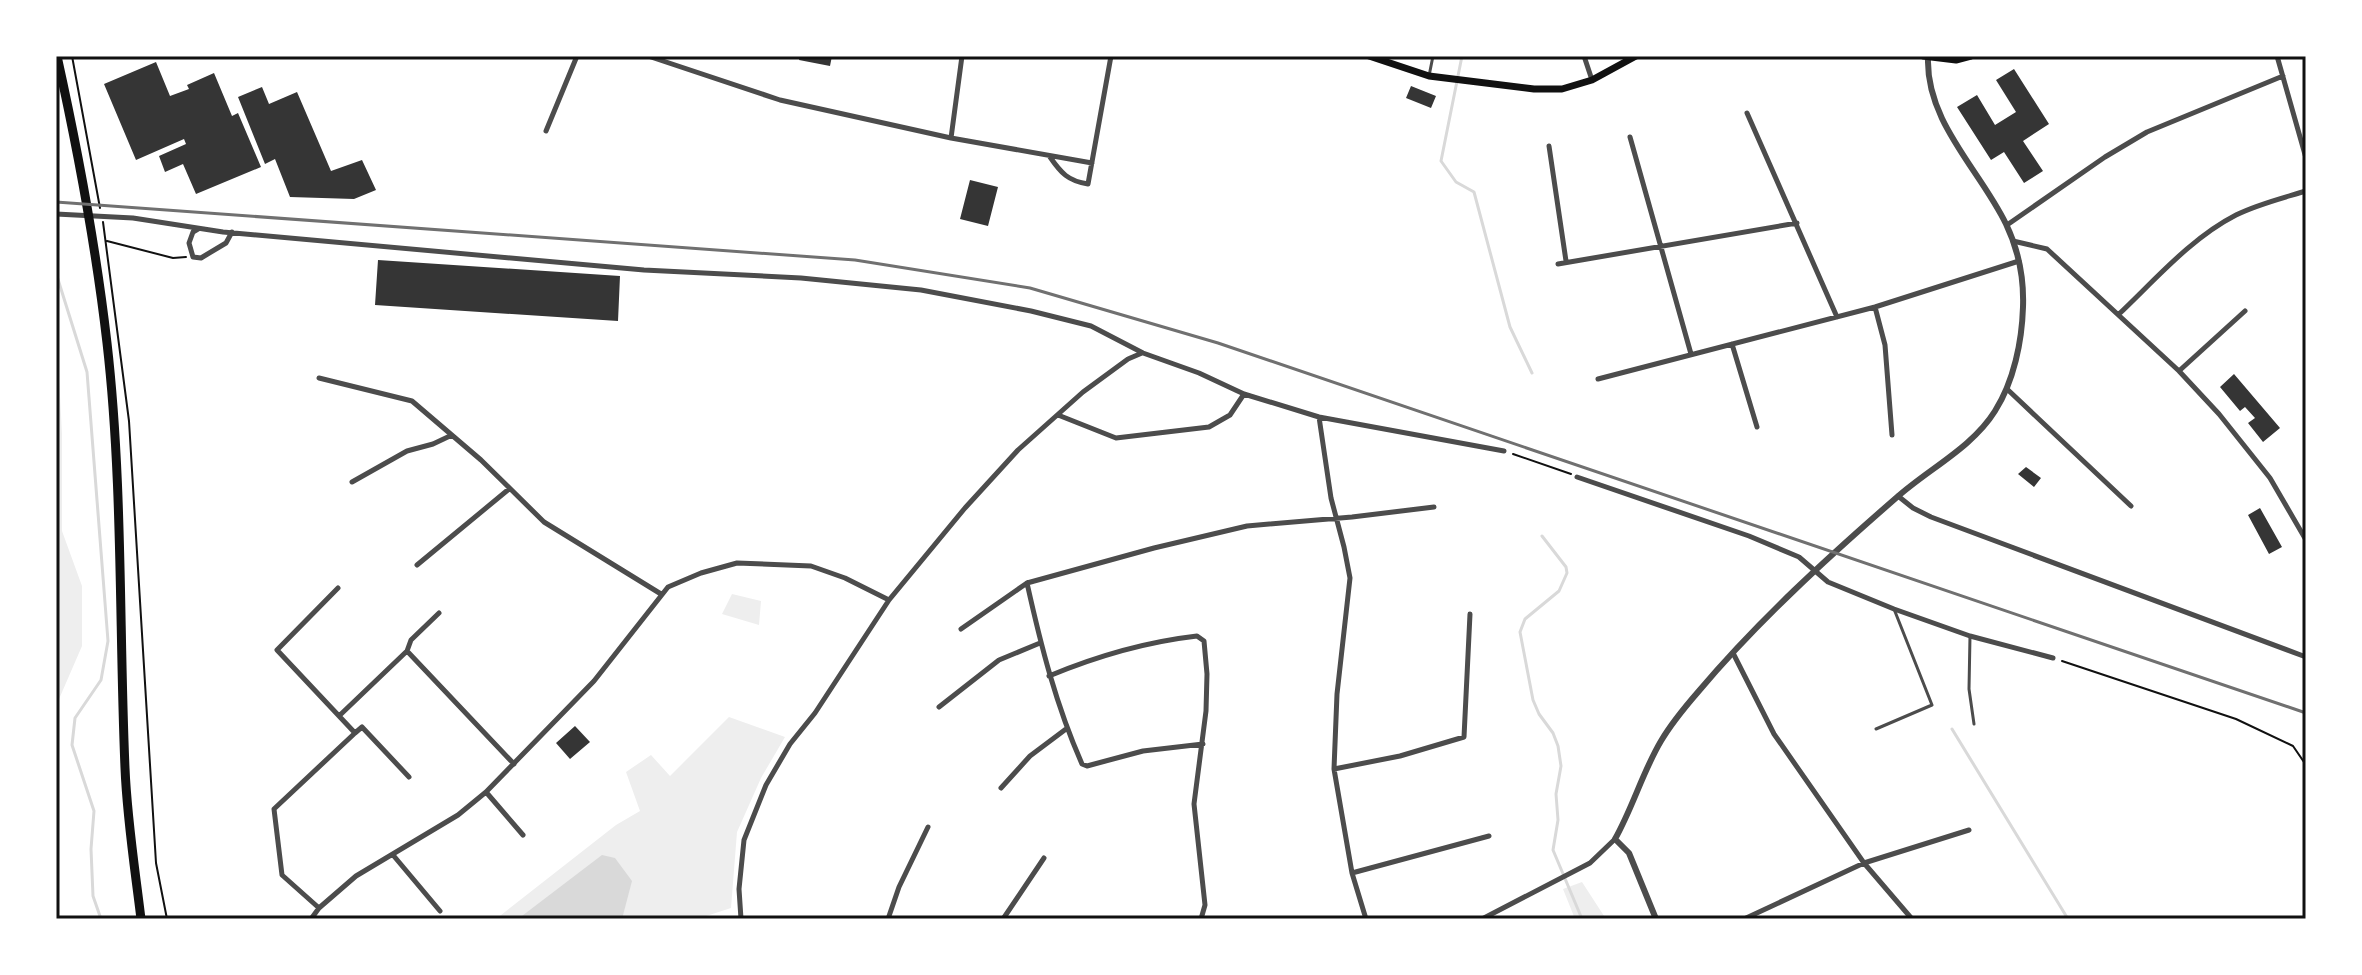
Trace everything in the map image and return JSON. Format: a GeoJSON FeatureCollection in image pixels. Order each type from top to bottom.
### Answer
{"type":"FeatureCollection","features":[{"type":"Feature","properties":{"kind":"highway"},"geometry":{"type":"LineString","coordinates":[[57,56],[75,136],[107,344],[115,447],[125,770],[132,860],[144,919]]}},
{"type":"Feature","properties":{"kind":"main road"},"geometry":{"type":"LineString","coordinates":[[1369,56],[1429,76],[1534,89],[1562,89],[1592,80],[1636,56]]}},
{"type":"Feature","properties":{"kind":"main road"},"geometry":{"type":"LineString","coordinates":[[1926,57],[1956,60],[1971,56]]}},
{"type":"Feature","properties":{"kind":"street"},"geometry":{"type":"LineString","coordinates":[[546,131],[577,56]]}},
{"type":"Feature","properties":{"kind":"street"},"geometry":{"type":"LineString","coordinates":[[648,56],[780,100],[951,138],[1092,163]]}},
{"type":"Feature","properties":{"kind":"street"},"geometry":{"type":"LineString","coordinates":[[951,138],[962,56]]}},
{"type":"Feature","properties":{"kind":"street"},"geometry":{"type":"LineString","coordinates":[[1049,156],[1063,176],[1088,184],[1111,56]]}},
{"type":"Feature","properties":{"kind":"street"},"geometry":{"type":"LineString","coordinates":[[1584,56],[1592,80]]}},
{"type":"Feature","properties":{"kind":"street"},"geometry":{"type":"LineString","coordinates":[[2277,56],[2306,158]]}},
{"type":"Feature","properties":{"kind":"street"},"geometry":{"type":"LineString","coordinates":[[1482,919],[1590,863],[1615,839],[1662,740],[1696,694],[1816,571],[1898,496],[1975,435],[1994,413],[2007,389],[2018,349],[2023,309],[2019,261],[2007,225],[1956,144],[1935,103],[1926,57]]}},
{"type":"Feature","properties":{"kind":"street"},"geometry":{"type":"LineString","coordinates":[[2007,225],[2068,181],[2147,132],[2283,76]]}},
{"type":"Feature","properties":{"kind":"street"},"geometry":{"type":"LineString","coordinates":[[1747,113],[1837,317]]}},
{"type":"Feature","properties":{"kind":"street"},"geometry":{"type":"LineString","coordinates":[[1630,137],[1691,354]]}},
{"type":"Feature","properties":{"kind":"street"},"geometry":{"type":"LineString","coordinates":[[1549,146],[1566,261]]}},
{"type":"Feature","properties":{"kind":"street"},"geometry":{"type":"LineString","coordinates":[[2119,314],[2214,228],[2237,214],[2306,191]]}},
{"type":"Feature","properties":{"kind":"street"},"geometry":{"type":"LineString","coordinates":[[56,214],[108,216],[232,232],[644,270],[801,278],[921,290],[1091,326],[1143,353],[1199,373],[1244,394],[1319,417],[1504,451]]}},
{"type":"Feature","properties":{"kind":"street"},"geometry":{"type":"LineString","coordinates":[[1558,264],[1797,223]]}},
{"type":"Feature","properties":{"kind":"street"},"geometry":{"type":"LineString","coordinates":[[200,228],[190,237],[193,257],[212,254],[226,243],[232,232]]}},
{"type":"Feature","properties":{"kind":"street"},"geometry":{"type":"LineString","coordinates":[[2012,241],[2047,249],[2179,371],[2219,414],[2270,478],[2306,540]]}},
{"type":"Feature","properties":{"kind":"street"},"geometry":{"type":"LineString","coordinates":[[1598,379],[1875,307],[2019,261]]}},
{"type":"Feature","properties":{"kind":"street"},"geometry":{"type":"LineString","coordinates":[[1875,307],[1885,345],[1892,435]]}},
{"type":"Feature","properties":{"kind":"street"},"geometry":{"type":"LineString","coordinates":[[2179,371],[2245,311]]}},
{"type":"Feature","properties":{"kind":"street"},"geometry":{"type":"LineString","coordinates":[[1732,344],[1757,427]]}},
{"type":"Feature","properties":{"kind":"street"},"geometry":{"type":"LineString","coordinates":[[741,919],[739,889],[744,840],[766,785],[790,744],[815,713],[889,600],[1018,450],[1083,392],[1128,359],[1143,353]]}},
{"type":"Feature","properties":{"kind":"street"},"geometry":{"type":"LineString","coordinates":[[319,378],[412,401],[544,522],[661,594]]}},
{"type":"Feature","properties":{"kind":"street"},"geometry":{"type":"LineString","coordinates":[[2007,389],[2131,506]]}},
{"type":"Feature","properties":{"kind":"street"},"geometry":{"type":"LineString","coordinates":[[1058,415],[1116,438],[1209,427],[1230,415],[1244,394]]}},
{"type":"Feature","properties":{"kind":"street"},"geometry":{"type":"LineString","coordinates":[[1319,417],[1331,498],[1350,578],[1337,694],[1334,769],[1352,873],[1366,919]]}},
{"type":"Feature","properties":{"kind":"street"},"geometry":{"type":"LineString","coordinates":[[352,482],[407,451],[452,435]]}},
{"type":"Feature","properties":{"kind":"street"},"geometry":{"type":"LineString","coordinates":[[1577,477],[1749,536],[1799,557],[1828,582],[1894,609],[1970,636],[2053,658]]}},
{"type":"Feature","properties":{"kind":"street"},"geometry":{"type":"LineString","coordinates":[[417,565],[509,489]]}},
{"type":"Feature","properties":{"kind":"street"},"geometry":{"type":"LineString","coordinates":[[1898,496],[1931,517],[2306,657]]}},
{"type":"Feature","properties":{"kind":"street"},"geometry":{"type":"LineString","coordinates":[[961,629],[1027,583],[1154,548],[1247,526],[1434,507]]}},
{"type":"Feature","properties":{"kind":"street"},"geometry":{"type":"LineString","coordinates":[[311,919],[319,908],[356,876],[458,815],[486,792],[594,681],[668,587],[737,563],[811,566],[845,578],[889,600]]}},
{"type":"Feature","properties":{"kind":"street"},"geometry":{"type":"LineString","coordinates":[[1027,583],[1049,676],[1066,729],[1082,764],[1087,766],[1143,751],[1203,744]]}},
{"type":"Feature","properties":{"kind":"street"},"geometry":{"type":"LineString","coordinates":[[338,588],[277,650],[355,733]]}},
{"type":"Feature","properties":{"kind":"street"},"geometry":{"type":"LineString","coordinates":[[339,716],[407,651],[411,640],[439,613]]}},
{"type":"Feature","properties":{"kind":"street"},"geometry":{"type":"LineString","coordinates":[[1334,769],[1400,756],[1464,737],[1470,614]]}},
{"type":"Feature","properties":{"kind":"street"},"geometry":{"type":"LineString","coordinates":[[1049,676],[1090,659],[1133,647],[1197,636],[1204,641],[1207,674],[1203,744],[1194,804],[1205,905],[1201,919]]}},
{"type":"Feature","properties":{"kind":"street"},"geometry":{"type":"LineString","coordinates":[[939,707],[999,660],[1040,643]]}},
{"type":"Feature","properties":{"kind":"street"},"geometry":{"type":"LineString","coordinates":[[407,651],[514,764]]}},
{"type":"Feature","properties":{"kind":"street"},"geometry":{"type":"LineString","coordinates":[[1733,653],[1774,734],[1864,863],[1912,919]]}},
{"type":"Feature","properties":{"kind":"street"},"geometry":{"type":"LineString","coordinates":[[319,908],[282,875],[274,809],[362,727],[409,777]]}},
{"type":"Feature","properties":{"kind":"street"},"geometry":{"type":"LineString","coordinates":[[1001,788],[1030,756],[1066,729]]}},
{"type":"Feature","properties":{"kind":"street"},"geometry":{"type":"LineString","coordinates":[[486,792],[523,835]]}},
{"type":"Feature","properties":{"kind":"street"},"geometry":{"type":"LineString","coordinates":[[888,919],[899,887],[928,827]]}},
{"type":"Feature","properties":{"kind":"street"},"geometry":{"type":"LineString","coordinates":[[1744,919],[1864,863],[1969,830]]}},
{"type":"Feature","properties":{"kind":"street"},"geometry":{"type":"LineString","coordinates":[[1352,873],[1489,836]]}},
{"type":"Feature","properties":{"kind":"street"},"geometry":{"type":"LineString","coordinates":[[1615,839],[1629,853],[1656,919]]}},
{"type":"Feature","properties":{"kind":"street"},"geometry":{"type":"LineString","coordinates":[[393,855],[440,911]]}},
{"type":"Feature","properties":{"kind":"street"},"geometry":{"type":"LineString","coordinates":[[1003,919],[1044,858]]}},
{"type":"Feature","properties":{"kind":"lane"},"geometry":{"type":"LineString","coordinates":[[1429,76],[1433,56]]}},
{"type":"Feature","properties":{"kind":"lane"},"geometry":{"type":"LineString","coordinates":[[1876,729],[1932,705],[1894,609]]}},
{"type":"Feature","properties":{"kind":"lane"},"geometry":{"type":"LineString","coordinates":[[1970,636],[1969,689],[1974,724]]}},
{"type":"Feature","properties":{"kind":"path"},"geometry":{"type":"LineString","coordinates":[[72,56],[106,240],[129,421],[156,863],[167,919]]}},
{"type":"Feature","properties":{"kind":"path"},"geometry":{"type":"LineString","coordinates":[[106,240],[173,258],[193,257]]}},
{"type":"Feature","properties":{"kind":"path"},"geometry":{"type":"LineString","coordinates":[[1504,451],[1577,477]]}},
{"type":"Feature","properties":{"kind":"path"},"geometry":{"type":"LineString","coordinates":[[2053,658],[2236,719],[2293,746],[2306,765]]}},
{"type":"Feature","properties":{"kind":"shaded area"},"geometry":{"type":"Polygon","coordinates":[[[56,321],[62,434],[62,531],[82,586],[82,646],[56,706],[56,321]]]}},
{"type":"Feature","properties":{"kind":"shaded area"},"geometry":{"type":"Polygon","coordinates":[[[732,594],[761,601],[759,625],[722,614],[732,594]]]}},
{"type":"Feature","properties":{"kind":"shaded area"},"geometry":{"type":"Polygon","coordinates":[[[729,717],[785,737],[761,778],[737,832],[731,908],[697,919],[496,919],[616,825],[640,811],[626,772],[651,755],[670,776],[729,717]]]}},
{"type":"Feature","properties":{"kind":"shaded area"},"geometry":{"type":"Polygon","coordinates":[[[602,855],[615,858],[632,881],[622,919],[518,919],[602,855]]]}},
{"type":"Feature","properties":{"kind":"shaded area"},"geometry":{"type":"Polygon","coordinates":[[[1582,882],[1606,919],[1575,919],[1563,889],[1582,882]]]}},
{"type":"Feature","properties":{"kind":"building"},"geometry":{"type":"Polygon","coordinates":[[[800,56],[832,56],[830,66],[799,60],[800,56]]]}},
{"type":"Feature","properties":{"kind":"building"},"geometry":{"type":"Polygon","coordinates":[[[156,62],[170,96],[189,89],[187,85],[214,73],[232,116],[238,113],[261,167],[196,194],[183,164],[165,172],[159,156],[186,144],[184,139],[136,160],[104,84],[156,62]]]}},
{"type":"Feature","properties":{"kind":"building"},"geometry":{"type":"Polygon","coordinates":[[[2014,69],[2049,124],[2023,141],[2043,171],[2024,183],[2004,152],[1991,160],[1957,107],[1977,95],[1995,125],[2016,112],[1996,80],[2014,69]]]}},
{"type":"Feature","properties":{"kind":"building"},"geometry":{"type":"Polygon","coordinates":[[[1411,86],[1436,96],[1431,108],[1406,98],[1411,86]]]}},
{"type":"Feature","properties":{"kind":"building"},"geometry":{"type":"Polygon","coordinates":[[[262,87],[269,104],[297,92],[331,171],[362,160],[376,190],[354,199],[290,197],[275,159],[265,164],[238,97],[262,87]]]}},
{"type":"Feature","properties":{"kind":"building"},"geometry":{"type":"Polygon","coordinates":[[[970,180],[998,187],[988,226],[960,219],[970,180]]]}},
{"type":"Feature","properties":{"kind":"building"},"geometry":{"type":"Polygon","coordinates":[[[378,260],[620,276],[618,321],[375,305],[378,260]]]}},
{"type":"Feature","properties":{"kind":"building"},"geometry":{"type":"Polygon","coordinates":[[[2234,374],[2280,428],[2263,442],[2248,423],[2255,418],[2245,407],[2240,411],[2220,387],[2234,374]]]}},
{"type":"Feature","properties":{"kind":"building"},"geometry":{"type":"Polygon","coordinates":[[[2026,467],[2041,478],[2034,487],[2018,474],[2026,467]]]}},
{"type":"Feature","properties":{"kind":"building"},"geometry":{"type":"Polygon","coordinates":[[[2260,508],[2282,547],[2269,554],[2248,515],[2260,508]]]}},
{"type":"Feature","properties":{"kind":"building"},"geometry":{"type":"Polygon","coordinates":[[[575,726],[590,742],[570,759],[556,743],[575,726]]]}},
{"type":"Feature","properties":{"kind":"waterway"},"geometry":{"type":"LineString","coordinates":[[1462,56],[1441,161],[1456,182],[1474,192],[1510,327],[1532,373]]}},
{"type":"Feature","properties":{"kind":"waterway"},"geometry":{"type":"LineString","coordinates":[[56,139],[56,160]]}},
{"type":"Feature","properties":{"kind":"waterway"},"geometry":{"type":"LineString","coordinates":[[56,273],[87,372],[108,641],[101,680],[75,718],[72,745],[94,811],[91,849],[93,896],[101,919]]}},
{"type":"Feature","properties":{"kind":"waterway"},"geometry":{"type":"LineString","coordinates":[[1542,536],[1566,567],[1567,573],[1559,591],[1525,619],[1520,632],[1533,700],[1558,746],[1561,766],[1553,850],[1582,919]]}},
{"type":"Feature","properties":{"kind":"waterway"},"geometry":{"type":"LineString","coordinates":[[1952,729],[2068,919]]}},
{"type":"Feature","properties":{"kind":"railway"},"geometry":{"type":"LineString","coordinates":[[56,202],[855,260],[1030,288],[1218,343],[2306,713]]}}]}
